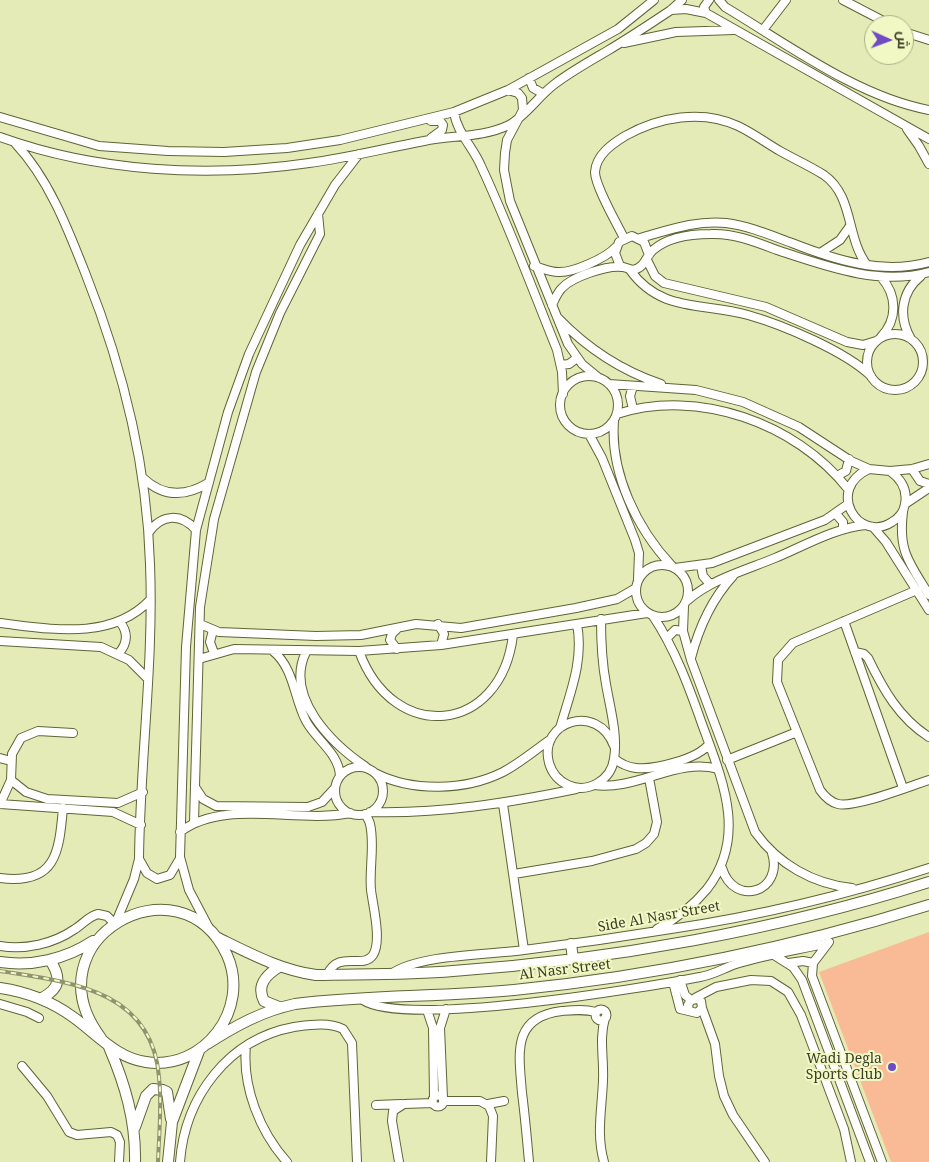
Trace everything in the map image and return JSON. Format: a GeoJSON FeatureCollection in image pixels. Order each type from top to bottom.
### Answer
{"type":"FeatureCollection","features":[{"type":"Feature","properties":{"kind":"main road","name":"Al Nasr Street"},"geometry":{"type":"LineString","coordinates":[[214,936],[279,967],[297,972],[327,975],[451,972],[572,959],[671,944],[768,924],[929,882]]}},
{"type":"Feature","properties":{"kind":"main road","name":"Al Nasr Street"},"geometry":{"type":"LineString","coordinates":[[203,1048],[244,1021],[280,1007],[310,1002],[466,994],[568,984],[674,967],[760,949],[929,906]]}},
{"type":"Feature","properties":{"kind":"main road"},"geometry":{"type":"LineString","coordinates":[[0,962],[20,964],[50,960],[84,947],[115,922],[140,912],[166,910],[184,914],[199,922],[214,936],[229,960],[233,986],[232,999],[226,1018],[216,1035],[203,1048],[179,1060],[153,1063],[127,1057],[68,1014],[42,998],[0,988]]}},
{"type":"Feature","properties":{"kind":"main road"},"geometry":{"type":"LineString","coordinates":[[96,939],[83,967],[81,997],[85,1012],[104,1042],[126,1092],[134,1129],[135,1162]]}},
{"type":"Feature","properties":{"kind":"main road"},"geometry":{"type":"LineString","coordinates":[[571,944],[572,959]]}},
{"type":"Feature","properties":{"kind":"main road"},"geometry":{"type":"LineString","coordinates":[[42,998],[53,991],[58,981],[56,971],[50,960]]}},
{"type":"Feature","properties":{"kind":"main road"},"geometry":{"type":"LineString","coordinates":[[279,967],[264,979],[260,990],[264,1001],[269,1005],[280,1007]]}},
{"type":"Feature","properties":{"kind":"main road"},"geometry":{"type":"LineString","coordinates":[[172,1122],[203,1048]]}},
{"type":"Feature","properties":{"kind":"main road"},"geometry":{"type":"LineString","coordinates":[[134,1129],[146,1096],[153,1089],[167,1092],[172,1122],[168,1162]]}},
{"type":"Feature","properties":{"kind":"street"},"geometry":{"type":"LineString","coordinates":[[0,118],[99,146],[187,152],[287,148],[340,140],[454,112],[508,90],[618,29],[654,0]]}},
{"type":"Feature","properties":{"kind":"street"},"geometry":{"type":"LineString","coordinates":[[682,0],[671,10],[542,93],[520,118],[507,140],[504,170],[510,201],[534,266],[568,344],[577,358],[599,378],[609,384],[673,387],[722,395],[774,414],[848,459],[869,469],[912,469],[929,464]]}},
{"type":"Feature","properties":{"kind":"street"},"geometry":{"type":"LineString","coordinates":[[706,13],[704,7],[709,0]]}},
{"type":"Feature","properties":{"kind":"street"},"geometry":{"type":"LineString","coordinates":[[719,0],[726,7],[763,30],[867,91],[898,103],[929,110]]}},
{"type":"Feature","properties":{"kind":"street"},"geometry":{"type":"LineString","coordinates":[[763,30],[786,0]]}},
{"type":"Feature","properties":{"kind":"street"},"geometry":{"type":"LineString","coordinates":[[843,0],[872,15]]}},
{"type":"Feature","properties":{"kind":"street"},"geometry":{"type":"LineString","coordinates":[[671,10],[691,9],[706,13],[929,139]]}},
{"type":"Feature","properties":{"kind":"street"},"geometry":{"type":"LineString","coordinates":[[615,46],[676,32],[739,30]]}},
{"type":"Feature","properties":{"kind":"street"},"geometry":{"type":"LineString","coordinates":[[914,35],[929,40]]}},
{"type":"Feature","properties":{"kind":"street"},"geometry":{"type":"LineString","coordinates":[[529,78],[533,88],[542,93]]}},
{"type":"Feature","properties":{"kind":"street"},"geometry":{"type":"LineString","coordinates":[[508,90],[515,91],[522,98],[520,118]]}},
{"type":"Feature","properties":{"kind":"street"},"geometry":{"type":"LineString","coordinates":[[454,112],[456,124],[480,163],[498,205],[561,365],[563,394],[561,408],[565,421],[580,432],[589,434],[605,445],[639,521],[653,545],[686,578],[689,593],[683,631],[691,660],[751,824],[772,853],[811,878],[842,887],[859,888]]}},
{"type":"Feature","properties":{"kind":"street"},"geometry":{"type":"LineString","coordinates":[[624,238],[596,180],[595,172],[598,160],[612,145],[632,132],[658,122],[687,116],[710,118],[732,123],[823,174],[842,197],[857,250],[867,265]]}},
{"type":"Feature","properties":{"kind":"street"},"geometry":{"type":"LineString","coordinates":[[0,137],[15,143],[64,155],[114,164],[184,169],[235,170],[308,164],[429,139],[496,130],[520,118]]}},
{"type":"Feature","properties":{"kind":"street"},"geometry":{"type":"LineString","coordinates":[[420,120],[437,120],[442,122],[442,130],[429,139]]}},
{"type":"Feature","properties":{"kind":"street"},"geometry":{"type":"LineString","coordinates":[[904,126],[920,146],[929,164]]}},
{"type":"Feature","properties":{"kind":"street"},"geometry":{"type":"LineString","coordinates":[[0,946],[24,947],[52,941],[70,933],[98,914],[107,916],[115,922],[134,880],[139,858],[143,792],[150,600],[149,532],[143,478],[133,419],[99,308],[51,196],[35,166],[15,143]]}},
{"type":"Feature","properties":{"kind":"street"},"geometry":{"type":"LineString","coordinates":[[214,936],[189,890],[180,857],[186,647],[196,530],[228,412],[249,354],[287,270],[318,214],[340,179],[359,154]]}},
{"type":"Feature","properties":{"kind":"street"},"geometry":{"type":"LineString","coordinates":[[498,205],[502,202],[510,201]]}},
{"type":"Feature","properties":{"kind":"street"},"geometry":{"type":"LineString","coordinates":[[194,822],[202,589],[214,518],[256,372],[280,314],[320,234],[318,214]]}},
{"type":"Feature","properties":{"kind":"street"},"geometry":{"type":"LineString","coordinates":[[534,266],[554,272],[566,272],[605,256],[624,238],[632,236],[640,238],[684,225],[728,224],[754,229],[820,253],[867,265],[900,267],[929,262]]}},
{"type":"Feature","properties":{"kind":"street"},"geometry":{"type":"LineString","coordinates":[[820,253],[840,240],[850,226]]}},
{"type":"Feature","properties":{"kind":"street"},"geometry":{"type":"LineString","coordinates":[[656,234],[656,240],[661,244]]}},
{"type":"Feature","properties":{"kind":"street"},"geometry":{"type":"LineString","coordinates":[[552,305],[560,289],[570,282],[608,267],[622,267],[630,270],[639,269],[661,244],[696,235],[729,235],[832,267],[881,277],[906,278],[926,273]]}},
{"type":"Feature","properties":{"kind":"street"},"geometry":{"type":"LineString","coordinates":[[640,238],[646,244],[648,257],[655,276],[664,284],[766,307],[847,342],[863,345],[873,344],[878,340],[896,334],[911,339]]}},
{"type":"Feature","properties":{"kind":"street"},"geometry":{"type":"LineString","coordinates":[[616,247],[615,258],[622,267]]}},
{"type":"Feature","properties":{"kind":"street"},"geometry":{"type":"LineString","coordinates":[[630,270],[645,288],[661,298],[747,315],[774,324],[844,357],[871,376],[880,386],[888,390],[902,390],[914,384],[922,371],[923,361],[918,346],[911,339],[904,322],[904,304],[910,287],[926,273]]}},
{"type":"Feature","properties":{"kind":"street"},"geometry":{"type":"LineString","coordinates":[[871,376],[867,358],[888,328],[894,308],[889,288],[881,277]]}},
{"type":"Feature","properties":{"kind":"street"},"geometry":{"type":"LineString","coordinates":[[555,314],[578,337],[610,360],[645,378],[673,387]]}},
{"type":"Feature","properties":{"kind":"street"},"geometry":{"type":"LineString","coordinates":[[561,365],[571,363],[577,358]]}},
{"type":"Feature","properties":{"kind":"street"},"geometry":{"type":"LineString","coordinates":[[563,394],[569,385],[578,379],[588,376],[599,378]]}},
{"type":"Feature","properties":{"kind":"street"},"geometry":{"type":"LineString","coordinates":[[609,384],[617,398],[615,417],[605,445],[639,554],[637,599],[667,638],[687,683],[718,769],[729,818],[722,868],[691,906],[665,925],[650,932]]}},
{"type":"Feature","properties":{"kind":"street"},"geometry":{"type":"LineString","coordinates":[[632,409],[630,396],[633,386]]}},
{"type":"Feature","properties":{"kind":"street"},"geometry":{"type":"LineString","coordinates":[[589,434],[603,431],[615,417],[632,409],[653,405],[691,406],[716,410],[774,430],[802,447],[837,476],[848,489]]}},
{"type":"Feature","properties":{"kind":"street"},"geometry":{"type":"LineString","coordinates":[[837,476],[846,471],[848,459]]}},
{"type":"Feature","properties":{"kind":"street"},"geometry":{"type":"LineString","coordinates":[[869,469],[856,477],[848,489],[848,504],[854,517],[869,526],[886,542],[929,610]]}},
{"type":"Feature","properties":{"kind":"street"},"geometry":{"type":"LineString","coordinates":[[199,659],[214,653],[241,649],[306,652],[359,651],[441,645],[601,620],[650,614],[660,618],[674,615],[710,584],[843,529],[887,525],[899,517],[904,507],[929,486],[920,481],[912,469]]}},
{"type":"Feature","properties":{"kind":"street"},"geometry":{"type":"LineString","coordinates":[[890,470],[904,487],[901,536],[904,552],[929,595]]}},
{"type":"Feature","properties":{"kind":"street"},"geometry":{"type":"LineString","coordinates":[[143,478],[157,489],[174,494],[191,492],[208,483]]}},
{"type":"Feature","properties":{"kind":"street"},"geometry":{"type":"LineString","coordinates":[[200,624],[213,630],[268,635],[340,636],[376,633],[416,624],[438,624],[461,628],[530,617],[617,599],[637,584],[650,568],[662,565],[675,568],[701,566],[825,520],[848,504]]}},
{"type":"Feature","properties":{"kind":"street"},"geometry":{"type":"LineString","coordinates":[[200,514],[214,518]]}},
{"type":"Feature","properties":{"kind":"street"},"geometry":{"type":"LineString","coordinates":[[836,514],[843,522],[843,529]]}},
{"type":"Feature","properties":{"kind":"street"},"geometry":{"type":"LineString","coordinates":[[149,532],[160,520],[176,517],[190,524],[196,530]]}},
{"type":"Feature","properties":{"kind":"street"},"geometry":{"type":"LineString","coordinates":[[886,542],[894,536],[901,536]]}},
{"type":"Feature","properties":{"kind":"street"},"geometry":{"type":"LineString","coordinates":[[639,554],[653,545]]}},
{"type":"Feature","properties":{"kind":"street"},"geometry":{"type":"LineString","coordinates":[[701,566],[703,576],[710,584]]}},
{"type":"Feature","properties":{"kind":"street"},"geometry":{"type":"LineString","coordinates":[[691,660],[704,618],[720,591],[734,575]]}},
{"type":"Feature","properties":{"kind":"street"},"geometry":{"type":"LineString","coordinates":[[917,590],[793,643],[778,660],[777,682],[820,790],[831,801],[847,805],[929,780]]}},
{"type":"Feature","properties":{"kind":"street"},"geometry":{"type":"LineString","coordinates":[[0,623],[82,630],[95,629],[120,622],[142,609],[150,600]]}},
{"type":"Feature","properties":{"kind":"street"},"geometry":{"type":"LineString","coordinates":[[594,785],[606,778],[614,759],[611,711],[602,650],[601,620]]}},
{"type":"Feature","properties":{"kind":"street"},"geometry":{"type":"LineString","coordinates":[[844,621],[902,788]]}},
{"type":"Feature","properties":{"kind":"street"},"geometry":{"type":"LineString","coordinates":[[118,653],[126,640],[125,630],[120,622]]}},
{"type":"Feature","properties":{"kind":"street"},"geometry":{"type":"LineString","coordinates":[[438,624],[444,634],[441,645]]}},
{"type":"Feature","properties":{"kind":"street"},"geometry":{"type":"LineString","coordinates":[[560,728],[579,665],[580,648],[577,624]]}},
{"type":"Feature","properties":{"kind":"street"},"geometry":{"type":"LineString","coordinates":[[397,649],[390,640],[392,634],[399,628]]}},
{"type":"Feature","properties":{"kind":"street"},"geometry":{"type":"LineString","coordinates":[[213,630],[210,642],[214,653]]}},
{"type":"Feature","properties":{"kind":"street"},"geometry":{"type":"LineString","coordinates":[[667,638],[675,630],[683,631]]}},
{"type":"Feature","properties":{"kind":"street"},"geometry":{"type":"LineString","coordinates":[[359,651],[370,675],[387,696],[410,711],[422,715],[437,716],[465,710],[489,694],[497,684],[508,660],[514,635]]}},
{"type":"Feature","properties":{"kind":"street"},"geometry":{"type":"LineString","coordinates":[[0,641],[94,646],[118,653],[130,660],[147,678]]}},
{"type":"Feature","properties":{"kind":"street"},"geometry":{"type":"LineString","coordinates":[[273,651],[285,663],[304,716],[335,759],[340,776]]}},
{"type":"Feature","properties":{"kind":"street"},"geometry":{"type":"LineString","coordinates":[[306,652],[302,660],[302,679],[305,694],[314,717],[334,743],[375,773],[389,780],[415,785],[449,786],[474,782],[510,768],[552,737],[560,728],[574,721],[596,724],[607,733],[614,746]]}},
{"type":"Feature","properties":{"kind":"street"},"geometry":{"type":"LineString","coordinates":[[856,652],[861,652],[868,658],[888,695],[901,714],[929,737]]}},
{"type":"Feature","properties":{"kind":"street"},"geometry":{"type":"LineString","coordinates":[[73,733],[38,731],[28,734],[17,743],[11,761],[11,780],[0,804],[113,812],[141,824]]}},
{"type":"Feature","properties":{"kind":"street"},"geometry":{"type":"LineString","coordinates":[[727,760],[796,732]]}},
{"type":"Feature","properties":{"kind":"street"},"geometry":{"type":"LineString","coordinates":[[552,737],[548,757],[552,770],[561,781],[580,788]]}},
{"type":"Feature","properties":{"kind":"street"},"geometry":{"type":"LineString","coordinates":[[614,759],[631,767],[643,768],[695,756],[709,744]]}},
{"type":"Feature","properties":{"kind":"street"},"geometry":{"type":"LineString","coordinates":[[182,750],[196,749]]}},
{"type":"Feature","properties":{"kind":"street"},"geometry":{"type":"LineString","coordinates":[[0,758],[11,761]]}},
{"type":"Feature","properties":{"kind":"street"},"geometry":{"type":"LineString","coordinates":[[180,832],[194,822],[223,814],[329,816],[350,813],[416,812],[503,804],[594,785],[615,786],[696,766],[718,769]]}},
{"type":"Feature","properties":{"kind":"street"},"geometry":{"type":"LineString","coordinates":[[195,787],[200,796],[209,803],[220,806],[308,807],[322,802],[336,788],[340,776],[350,768],[368,768]]}},
{"type":"Feature","properties":{"kind":"street"},"geometry":{"type":"LineString","coordinates":[[367,813],[377,806],[382,794],[382,785],[375,773]]}},
{"type":"Feature","properties":{"kind":"street"},"geometry":{"type":"LineString","coordinates":[[514,874],[592,860],[636,849],[646,843],[654,834],[657,822],[649,778]]}},
{"type":"Feature","properties":{"kind":"street"},"geometry":{"type":"LineString","coordinates":[[11,780],[32,795],[47,799],[118,803],[143,792]]}},
{"type":"Feature","properties":{"kind":"street"},"geometry":{"type":"LineString","coordinates":[[336,788],[340,805],[350,813]]}},
{"type":"Feature","properties":{"kind":"street"},"geometry":{"type":"LineString","coordinates":[[208,817],[209,803]]}},
{"type":"Feature","properties":{"kind":"street"},"geometry":{"type":"LineString","coordinates":[[503,804],[524,950]]}},
{"type":"Feature","properties":{"kind":"street"},"geometry":{"type":"LineString","coordinates":[[0,878],[26,879],[35,876],[49,865],[58,850],[63,808]]}},
{"type":"Feature","properties":{"kind":"street"},"geometry":{"type":"LineString","coordinates":[[327,975],[330,968],[337,963],[365,960],[375,952],[376,923],[371,884],[371,827],[367,813]]}},
{"type":"Feature","properties":{"kind":"street"},"geometry":{"type":"LineString","coordinates":[[722,868],[729,883],[744,891],[760,889],[772,877],[774,869],[772,853]]}},
{"type":"Feature","properties":{"kind":"street"},"geometry":{"type":"LineString","coordinates":[[139,858],[147,873],[156,879],[166,877],[174,871],[180,857]]}},
{"type":"Feature","properties":{"kind":"street","name":"Side Al Nasr Street"},"geometry":{"type":"LineString","coordinates":[[391,974],[401,967],[420,962],[571,944],[650,932],[778,908],[929,868]]}},
{"type":"Feature","properties":{"kind":"street"},"geometry":{"type":"LineString","coordinates":[[839,930],[813,963],[812,976],[882,1162]]}},
{"type":"Feature","properties":{"kind":"street"},"geometry":{"type":"LineString","coordinates":[[363,1000],[379,1007],[427,1010],[551,1000],[702,977],[736,964],[828,943]]}},
{"type":"Feature","properties":{"kind":"street"},"geometry":{"type":"LineString","coordinates":[[760,949],[789,963],[802,980],[870,1162]]}},
{"type":"Feature","properties":{"kind":"street"},"geometry":{"type":"LineString","coordinates":[[789,963],[803,961],[813,963]]}},
{"type":"Feature","properties":{"kind":"street"},"geometry":{"type":"LineString","coordinates":[[676,981],[679,1008],[697,1003],[716,987],[752,980],[771,982],[788,992],[801,1015],[841,1120],[847,1137],[851,1162]]}},
{"type":"Feature","properties":{"kind":"street"},"geometry":{"type":"LineString","coordinates":[[676,981],[685,995],[697,1003],[705,1018],[715,1044],[719,1076],[728,1106],[765,1162]]}},
{"type":"Feature","properties":{"kind":"street"},"geometry":{"type":"LineString","coordinates":[[604,993],[600,1015],[603,1082],[599,1142],[604,1162]]}},
{"type":"Feature","properties":{"kind":"street"},"geometry":{"type":"LineString","coordinates":[[0,1004],[28,1012],[39,1018]]}},
{"type":"Feature","properties":{"kind":"street"},"geometry":{"type":"LineString","coordinates":[[427,1010],[436,1028],[443,1100],[438,1106],[433,1100],[436,1028],[446,1009]]}},
{"type":"Feature","properties":{"kind":"street"},"geometry":{"type":"LineString","coordinates":[[529,1162],[519,1059],[522,1037],[531,1023],[547,1014],[582,1009],[600,1015]]}},
{"type":"Feature","properties":{"kind":"street"},"geometry":{"type":"LineString","coordinates":[[180,1162],[185,1131],[197,1098],[207,1083],[228,1060],[246,1046],[266,1035],[306,1025],[335,1025],[349,1035],[352,1043],[357,1162]]}},
{"type":"Feature","properties":{"kind":"street"},"geometry":{"type":"LineString","coordinates":[[246,1046],[245,1070],[252,1100],[264,1129],[287,1162]]}},
{"type":"Feature","properties":{"kind":"street"},"geometry":{"type":"LineString","coordinates":[[228,1060],[241,1064],[245,1070]]}},
{"type":"Feature","properties":{"kind":"street"},"geometry":{"type":"LineString","coordinates":[[22,1066],[47,1096],[69,1132],[78,1135],[111,1132],[117,1135],[120,1142],[119,1162]]}},
{"type":"Feature","properties":{"kind":"street"},"geometry":{"type":"LineString","coordinates":[[376,1105],[433,1100]]}},
{"type":"Feature","properties":{"kind":"street"},"geometry":{"type":"LineString","coordinates":[[443,1100],[480,1101],[488,1104],[504,1101]]}},
{"type":"Feature","properties":{"kind":"street"},"geometry":{"type":"LineString","coordinates":[[400,1104],[394,1111],[392,1121],[400,1162]]}},
{"type":"Feature","properties":{"kind":"street"},"geometry":{"type":"LineString","coordinates":[[488,1104],[492,1112],[490,1162]]}},
{"type":"Feature","properties":{"kind":"shaded area","name":"Wadi Degla Sports Club"},"geometry":{"type":"Polygon","coordinates":[[[929,932],[929,1162],[891,1162],[819,972],[929,932]]]}},
{"type":"Feature","properties":{"kind":"railway"},"geometry":{"type":"LineString","coordinates":[[0,971],[79,986],[103,995],[124,1008],[141,1025],[153,1048],[159,1077],[158,1162]]}},
{"type":"Feature","properties":{"kind":"place","name":"Wadi Degla Sports Club"},"geometry":{"type":"Point","coordinates":[892,1067]}}]}
